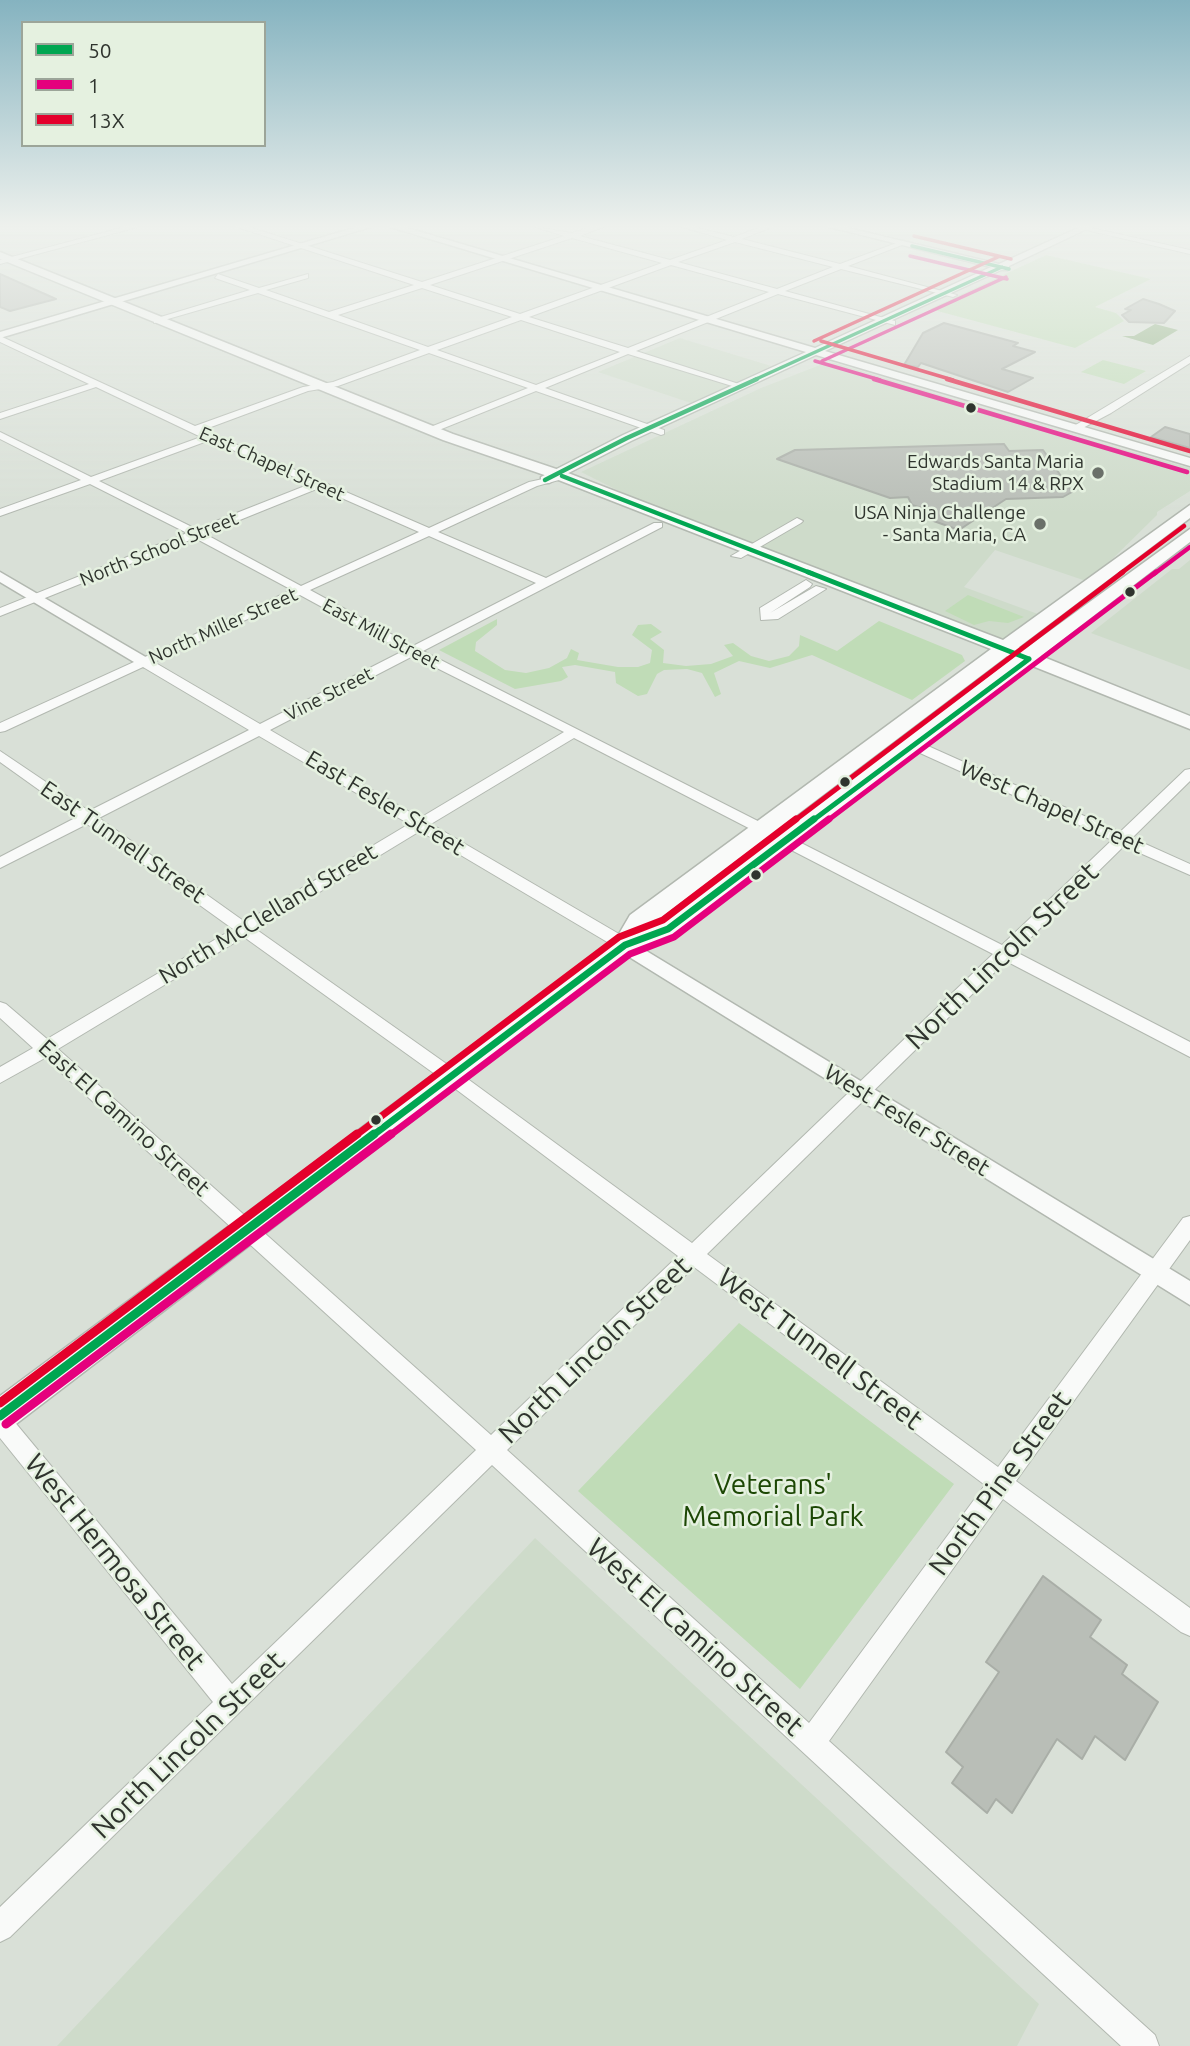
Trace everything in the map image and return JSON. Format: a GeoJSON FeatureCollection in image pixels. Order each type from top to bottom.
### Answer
{"type":"FeatureCollection","features":[{"type":"Feature","properties":{"kind":"main road"},"geometry":{"type":"LineString","coordinates":[[161,322],[1012,658],[1104,703],[1190,737]]}},
{"type":"Feature","properties":{"kind":"main road"},"geometry":{"type":"LineString","coordinates":[[554,477],[658,526],[743,552],[813,586],[1190,723]]}},
{"type":"Feature","properties":{"kind":"main road"},"geometry":{"type":"LineString","coordinates":[[0,1416],[625,945],[668,929],[914,745],[1012,658],[1190,510]]}},
{"type":"Feature","properties":{"kind":"main road"},"geometry":{"type":"LineString","coordinates":[[625,945],[639,921],[764,828],[1190,534]]}},
{"type":"Feature","properties":{"kind":"main road"},"geometry":{"type":"LineString","coordinates":[[1104,703],[1190,730]]}},
{"type":"Feature","properties":{"kind":"street"},"geometry":{"type":"LineString","coordinates":[[0,335],[41,322]]}},
{"type":"Feature","properties":{"kind":"street"},"geometry":{"type":"LineString","coordinates":[[351,322],[655,430],[887,322]]}},
{"type":"Feature","properties":{"kind":"street"},"geometry":{"type":"LineString","coordinates":[[192,430],[502,322]]}},
{"type":"Feature","properties":{"kind":"street"},"geometry":{"type":"LineString","coordinates":[[540,322],[739,387]]}},
{"type":"Feature","properties":{"kind":"street"},"geometry":{"type":"LineString","coordinates":[[431,430],[700,322]]}},
{"type":"Feature","properties":{"kind":"street"},"geometry":{"type":"LineString","coordinates":[[721,322],[1079,427],[1190,456]]}},
{"type":"Feature","properties":{"kind":"street","name":"East Chapel Street"},"geometry":{"type":"LineString","coordinates":[[0,335],[94,385],[192,430],[547,583]]}},
{"type":"Feature","properties":{"kind":"street"},"geometry":{"type":"LineString","coordinates":[[554,477],[588,468],[739,387],[823,353]]}},
{"type":"Feature","properties":{"kind":"street"},"geometry":{"type":"LineString","coordinates":[[1079,427],[1190,359]]}},
{"type":"Feature","properties":{"kind":"street"},"geometry":{"type":"LineString","coordinates":[[0,416],[94,385]]}},
{"type":"Feature","properties":{"kind":"street"},"geometry":{"type":"LineString","coordinates":[[1079,427],[1190,462]]}},
{"type":"Feature","properties":{"kind":"street","name":"East Mill Street"},"geometry":{"type":"LineString","coordinates":[[0,435],[197,534],[413,651],[1006,952],[1190,1050]]}},
{"type":"Feature","properties":{"kind":"street"},"geometry":{"type":"LineString","coordinates":[[0,513],[210,437]]}},
{"type":"Feature","properties":{"kind":"street","name":"North Miller Street"},"geometry":{"type":"LineString","coordinates":[[0,728],[554,477]]}},
{"type":"Feature","properties":{"kind":"street","name":"North School Street"},"geometry":{"type":"LineString","coordinates":[[0,612],[317,485]]}},
{"type":"Feature","properties":{"kind":"street"},"geometry":{"type":"LineString","coordinates":[[743,552],[797,521]]}},
{"type":"Feature","properties":{"kind":"street","name":"Vine Street"},"geometry":{"type":"LineString","coordinates":[[0,863],[658,526]]}},
{"type":"Feature","properties":{"kind":"street","name":"East Fesler Street"},"geometry":{"type":"LineString","coordinates":[[0,576],[625,945]]}},
{"type":"Feature","properties":{"kind":"street","name":"North McClelland Street"},"geometry":{"type":"LineString","coordinates":[[0,1076],[574,732]]}},
{"type":"Feature","properties":{"kind":"street","name":"West Chapel Street"},"geometry":{"type":"LineString","coordinates":[[914,745],[1190,870]]}},
{"type":"Feature","properties":{"kind":"street","name":"East Tunnell Street"},"geometry":{"type":"LineString","coordinates":[[0,755],[451,1076]]}},
{"type":"Feature","properties":{"kind":"street","name":"North Lincoln Street"},"geometry":{"type":"LineString","coordinates":[[0,1927],[1190,773]]}},
{"type":"Feature","properties":{"kind":"street","name":"West Fesler Street"},"geometry":{"type":"LineString","coordinates":[[625,945],[1190,1294]]}},
{"type":"Feature","properties":{"kind":"street","name":"East El Camino Street"},"geometry":{"type":"LineString","coordinates":[[0,1008],[248,1228]]}},
{"type":"Feature","properties":{"kind":"street","name":"West Tunnell Street"},"geometry":{"type":"LineString","coordinates":[[451,1076],[1190,1623]]}},
{"type":"Feature","properties":{"kind":"street","name":"North Pine Street"},"geometry":{"type":"LineString","coordinates":[[811,1743],[1190,1224]]}},
{"type":"Feature","properties":{"kind":"street","name":"West El Camino Street"},"geometry":{"type":"LineString","coordinates":[[248,1228],[1144,2046]]}},
{"type":"Feature","properties":{"kind":"street","name":"West Hermosa Street"},"geometry":{"type":"LineString","coordinates":[[0,1421],[231,1704]]}},
{"type":"Feature","properties":{"kind":"shaded area"},"geometry":{"type":"Polygon","coordinates":[[[1155,324],[1178,330],[1153,345],[1122,336],[1134,336],[1155,324]]]}},
{"type":"Feature","properties":{"kind":"shaded area"},"geometry":{"type":"Polygon","coordinates":[[[680,338],[771,366],[691,403],[598,372],[680,338]]]}},
{"type":"Feature","properties":{"kind":"shaded area"},"geometry":{"type":"Polygon","coordinates":[[[825,363],[835,363],[1074,436],[1190,468],[1190,491],[1157,512],[1089,582],[995,550],[964,587],[1046,617],[1006,646],[671,517],[581,472],[761,388],[825,363]]]}},
{"type":"Feature","properties":{"kind":"shaded area"},"geometry":{"type":"Polygon","coordinates":[[[1190,560],[1190,670],[1091,633],[1172,569],[1179,569],[1190,560]]]}},
{"type":"Feature","properties":{"kind":"shaded area"},"geometry":{"type":"Polygon","coordinates":[[[535,1538],[1039,2004],[1017,2046],[57,2046],[535,1538]]]}},
{"type":"Feature","properties":{"kind":"green space"},"geometry":{"type":"Polygon","coordinates":[[[980,322],[1121,322],[1075,348],[980,322]]]}},
{"type":"Feature","properties":{"kind":"green space"},"geometry":{"type":"Polygon","coordinates":[[[1103,360],[1146,371],[1124,384],[1081,372],[1103,360]]]}},
{"type":"Feature","properties":{"kind":"green space"},"geometry":{"type":"Polygon","coordinates":[[[968,595],[1024,617],[1008,623],[989,621],[974,625],[945,611],[968,595]]]}},
{"type":"Feature","properties":{"kind":"green space"},"geometry":{"type":"Polygon","coordinates":[[[497,619],[497,625],[476,642],[475,651],[505,670],[526,673],[549,668],[567,658],[571,649],[579,653],[577,660],[618,667],[638,667],[650,663],[652,650],[632,635],[638,625],[651,624],[662,632],[650,639],[664,650],[663,663],[686,666],[711,664],[733,656],[724,645],[733,643],[751,656],[769,661],[789,656],[799,646],[800,635],[837,651],[879,621],[962,655],[965,661],[912,700],[812,655],[770,668],[739,661],[714,673],[721,694],[715,697],[702,673],[687,669],[664,670],[657,674],[647,694],[638,696],[616,683],[615,672],[575,665],[562,667],[568,677],[561,681],[515,689],[439,650],[497,619]]]}},
{"type":"Feature","properties":{"kind":"green space","name":"Veterans' Memorial Park"},"geometry":{"type":"Polygon","coordinates":[[[739,1323],[954,1484],[800,1689],[578,1491],[739,1323]]]}},
{"type":"Feature","properties":{"kind":"building"},"geometry":{"type":"Polygon","coordinates":[[[944,323],[1018,343],[1013,346],[1035,352],[1002,369],[1033,378],[1008,392],[921,363],[918,367],[904,365],[923,333],[944,323]]]}},
{"type":"Feature","properties":{"kind":"building"},"geometry":{"type":"Polygon","coordinates":[[[1165,427],[1190,434],[1190,448],[1151,437],[1165,427]]]}},
{"type":"Feature","properties":{"kind":"building"},"geometry":{"type":"Polygon","coordinates":[[[1004,444],[1009,451],[1043,450],[1072,492],[1063,497],[1006,499],[959,530],[928,519],[922,508],[912,505],[908,497],[890,498],[777,459],[795,450],[1004,444]]]}},
{"type":"Feature","properties":{"kind":"building"},"geometry":{"type":"Polygon","coordinates":[[[1043,1576],[1101,1620],[1090,1637],[1127,1665],[1122,1674],[1158,1702],[1125,1760],[1095,1736],[1082,1759],[1057,1739],[1012,1813],[996,1799],[987,1813],[952,1783],[963,1767],[946,1752],[999,1672],[986,1662],[1043,1576]]]}},
{"type":"Feature","properties":{"kind":"transit line","name":"13X"},"geometry":{"type":"LineString","coordinates":[[814,341],[855,322]]}},
{"type":"Feature","properties":{"kind":"transit line","name":"50"},"geometry":{"type":"LineString","coordinates":[[545,480],[627,438],[880,322]]}},
{"type":"Feature","properties":{"kind":"transit line","name":"1"},"geometry":{"type":"LineString","coordinates":[[822,361],[906,322]]}},
{"type":"Feature","properties":{"kind":"transit line","name":"13X"},"geometry":{"type":"LineString","coordinates":[[821,341],[1190,451]]}},
{"type":"Feature","properties":{"kind":"transit line","name":"1"},"geometry":{"type":"LineString","coordinates":[[815,361],[1187,472]]}},
{"type":"Feature","properties":{"kind":"transit line","name":"50"},"geometry":{"type":"LineString","coordinates":[[562,476],[1029,659]]}},
{"type":"Feature","properties":{"kind":"transit line","name":"13X"},"geometry":{"type":"LineString","coordinates":[[0,1403],[619,937],[663,920],[1184,526]]}},
{"type":"Feature","properties":{"kind":"transit line","name":"1"},"geometry":{"type":"LineString","coordinates":[[6,1424],[630,954],[674,937],[1190,547]]}},
{"type":"Feature","properties":{"kind":"transit line","name":"50"},"geometry":{"type":"LineString","coordinates":[[0,1416],[625,945],[668,929],[1029,659]]}},
{"type":"Feature","properties":{"kind":"place","name":"Edwards Santa Maria Stadium 14 & RPX"},"geometry":{"type":"Point","coordinates":[1098,473]}},
{"type":"Feature","properties":{"kind":"place","name":"USA Ninja Challenge - Santa Maria, CA"},"geometry":{"type":"Point","coordinates":[1040,524]}}]}
